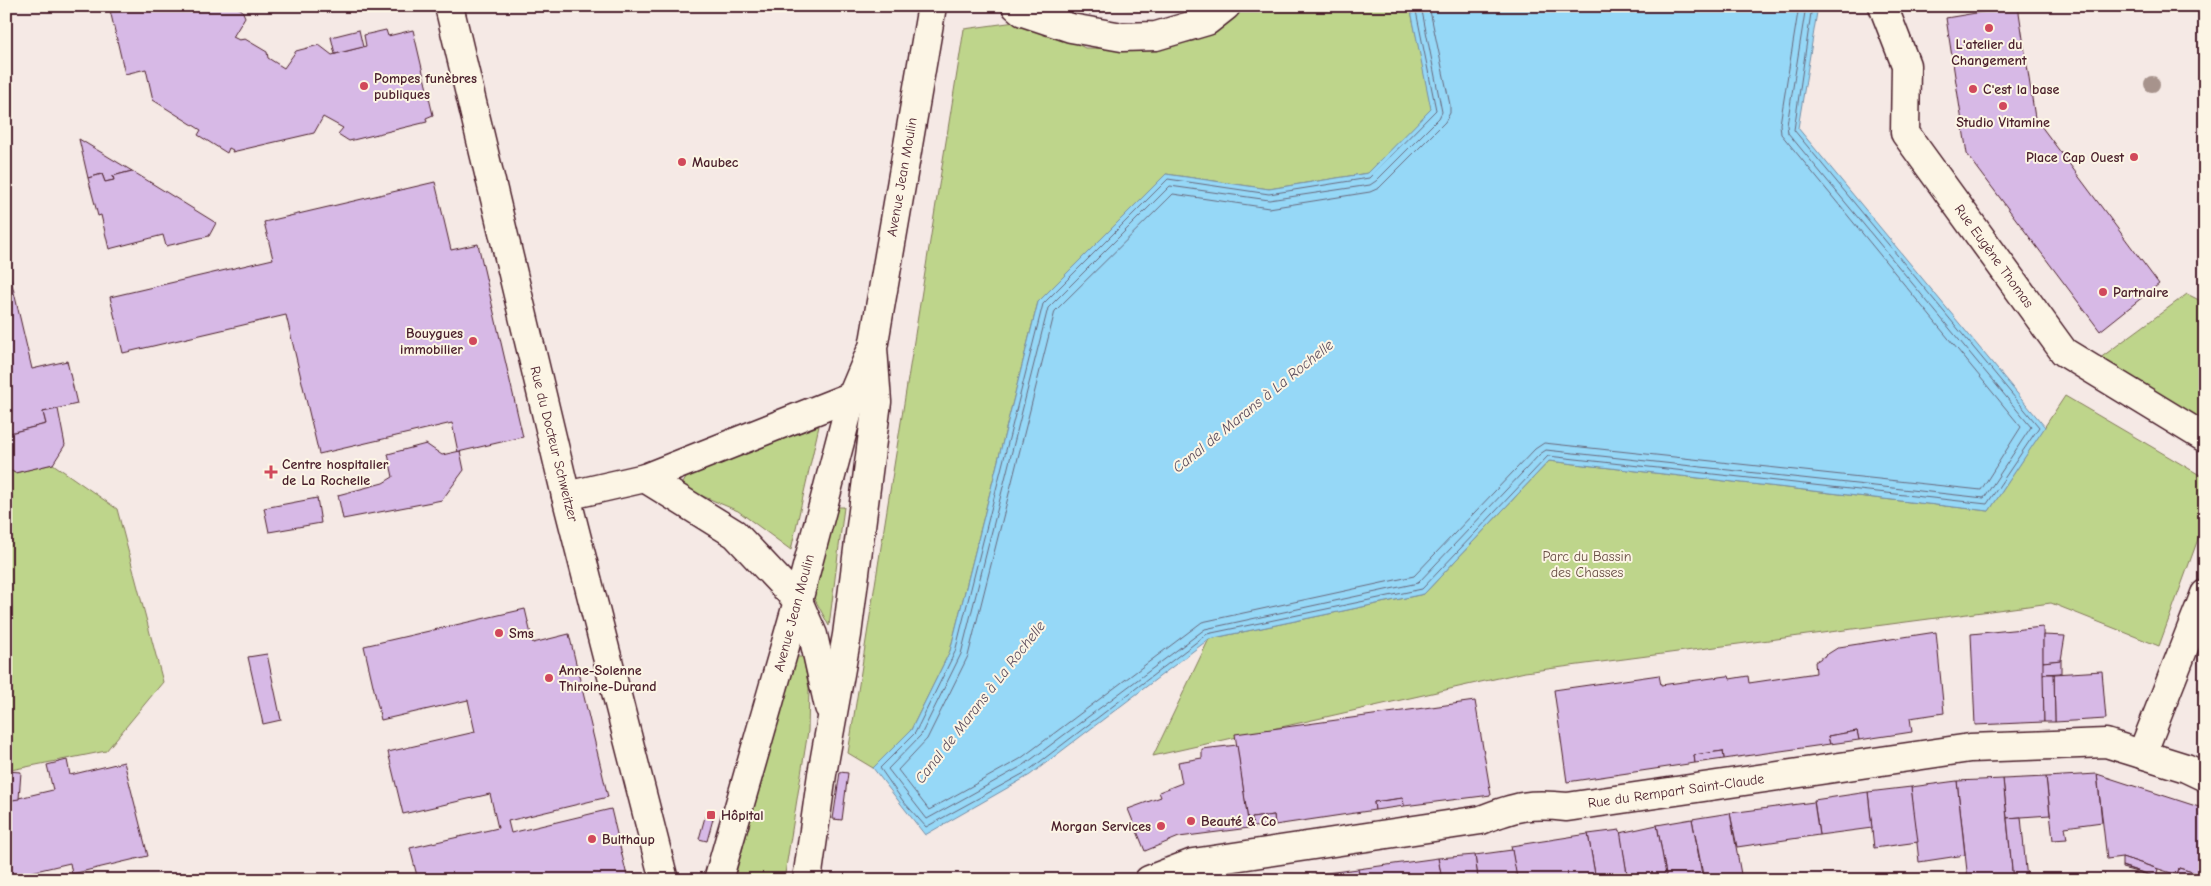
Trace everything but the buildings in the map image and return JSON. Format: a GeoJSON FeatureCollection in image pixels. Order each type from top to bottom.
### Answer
{"type":"FeatureCollection","features":[{"type":"Feature","properties":{"kind":"main road","name":"Rue du Docteur Schweitzer"},"geometry":{"type":"LineString","coordinates":[[449,6],[566,496],[664,880]]}},
{"type":"Feature","properties":{"kind":"main road","name":"Avenue Jean Moulin"},"geometry":{"type":"LineString","coordinates":[[806,880],[847,635],[876,402],[873,348],[932,6]]}},
{"type":"Feature","properties":{"kind":"main road"},"geometry":{"type":"LineString","coordinates":[[1016,6],[1023,12],[1071,28],[1122,37],[1156,36],[1207,21],[1226,6]]}},
{"type":"Feature","properties":{"kind":"main road","name":"Rue Eugène Thomas"},"geometry":{"type":"LineString","coordinates":[[1883,6],[1906,65],[1905,133],[2064,352],[2205,438]]}},
{"type":"Feature","properties":{"kind":"main road","name":"Avenue Jean Moulin"},"geometry":{"type":"LineString","coordinates":[[718,880],[798,601],[852,396],[873,348]]}},
{"type":"Feature","properties":{"kind":"main road"},"geometry":{"type":"LineString","coordinates":[[566,496],[645,478],[852,396]]}},
{"type":"Feature","properties":{"kind":"main road"},"geometry":{"type":"LineString","coordinates":[[645,478],[735,534],[798,601],[813,635],[832,720]]}},
{"type":"Feature","properties":{"kind":"main road"},"geometry":{"type":"LineString","coordinates":[[2142,754],[2205,594]]}},
{"type":"Feature","properties":{"kind":"main road","name":"Rue du Rempart Saint-Claude"},"geometry":{"type":"LineString","coordinates":[[1149,880],[1194,863],[1481,820],[1509,809],[1539,804],[1567,807],[1970,748],[2106,743],[2186,768],[2205,777]]}},
{"type":"Feature","properties":{"kind":"green space"},"geometry":{"type":"Polygon","coordinates":[[[1100,6],[1167,6],[1153,12],[1100,6]]]}},
{"type":"Feature","properties":{"kind":"green space"},"geometry":{"type":"Polygon","coordinates":[[[1245,6],[1410,6],[1432,109],[1368,173],[1269,189],[1166,174],[1038,302],[950,651],[911,730],[873,768],[848,753],[964,29],[1030,20],[1085,48],[1140,49],[1194,41],[1245,6]]]}},
{"type":"Feature","properties":{"kind":"green space"},"geometry":{"type":"Polygon","coordinates":[[[2187,294],[2205,303],[2205,438],[2088,367],[2187,294]]]}},
{"type":"Feature","properties":{"kind":"green space","name":"Parc du Bassin des Chasses"},"geometry":{"type":"Polygon","coordinates":[[[2065,396],[2205,478],[2205,520],[2159,646],[2051,603],[1525,672],[1153,756],[1209,639],[1424,594],[1549,461],[1989,511],[2065,396]]]}},
{"type":"Feature","properties":{"kind":"green space"},"geometry":{"type":"Polygon","coordinates":[[[819,426],[791,550],[738,511],[686,489],[683,483],[689,473],[819,426]]]}},
{"type":"Feature","properties":{"kind":"green space"},"geometry":{"type":"Polygon","coordinates":[[[53,464],[117,509],[163,682],[106,751],[6,771],[6,468],[15,473],[53,464]]]}},
{"type":"Feature","properties":{"kind":"green space"},"geometry":{"type":"Polygon","coordinates":[[[835,507],[844,507],[829,626],[811,592],[835,507]]]}},
{"type":"Feature","properties":{"kind":"green space"},"geometry":{"type":"Polygon","coordinates":[[[795,657],[803,657],[809,688],[808,731],[784,880],[734,880],[795,657]]]}},
{"type":"Feature","properties":{"kind":"water","name":"Canal de Marans à La Rochelle"},"geometry":{"type":"Polygon","coordinates":[[[1410,6],[1818,6],[1798,128],[2045,427],[1989,511],[1549,461],[1424,594],[1209,639],[1030,775],[925,835],[873,768],[911,730],[950,651],[1038,302],[1166,174],[1269,189],[1368,173],[1431,109],[1410,6]]]}},
{"type":"Feature","properties":{"kind":"place","name":"L'atelier du Changement"},"geometry":{"type":"Point","coordinates":[1989,28]}},
{"type":"Feature","properties":{"kind":"place","name":"Pompes funèbres publiques"},"geometry":{"type":"Point","coordinates":[364,86]}},
{"type":"Feature","properties":{"kind":"place","name":"C'est la base"},"geometry":{"type":"Point","coordinates":[1973,89]}},
{"type":"Feature","properties":{"kind":"place","name":"Studio Vitamine"},"geometry":{"type":"Point","coordinates":[2003,106]}},
{"type":"Feature","properties":{"kind":"place","name":"Place Cap Ouest"},"geometry":{"type":"Point","coordinates":[2134,157]}},
{"type":"Feature","properties":{"kind":"place","name":"Maubec"},"geometry":{"type":"Point","coordinates":[682,162]}},
{"type":"Feature","properties":{"kind":"place","name":"Partnaire"},"geometry":{"type":"Point","coordinates":[2103,292]}},
{"type":"Feature","properties":{"kind":"place","name":"Bouygues immobilier"},"geometry":{"type":"Point","coordinates":[473,341]}},
{"type":"Feature","properties":{"kind":"place","name":"Centre hospitalier de La Rochelle"},"geometry":{"type":"Point","coordinates":[271,472]}},
{"type":"Feature","properties":{"kind":"place","name":"Sms"},"geometry":{"type":"Point","coordinates":[499,633]}},
{"type":"Feature","properties":{"kind":"place","name":"Anne-Solenne Thiroine-Durand"},"geometry":{"type":"Point","coordinates":[549,678]}},
{"type":"Feature","properties":{"kind":"place","name":"Hôpital"},"geometry":{"type":"Point","coordinates":[711,815]}},
{"type":"Feature","properties":{"kind":"place","name":"Beauté & Co"},"geometry":{"type":"Point","coordinates":[1191,821]}},
{"type":"Feature","properties":{"kind":"place","name":"Morgan Services"},"geometry":{"type":"Point","coordinates":[1161,826]}},
{"type":"Feature","properties":{"kind":"place","name":"Bulthaup"},"geometry":{"type":"Point","coordinates":[592,839]}}]}
